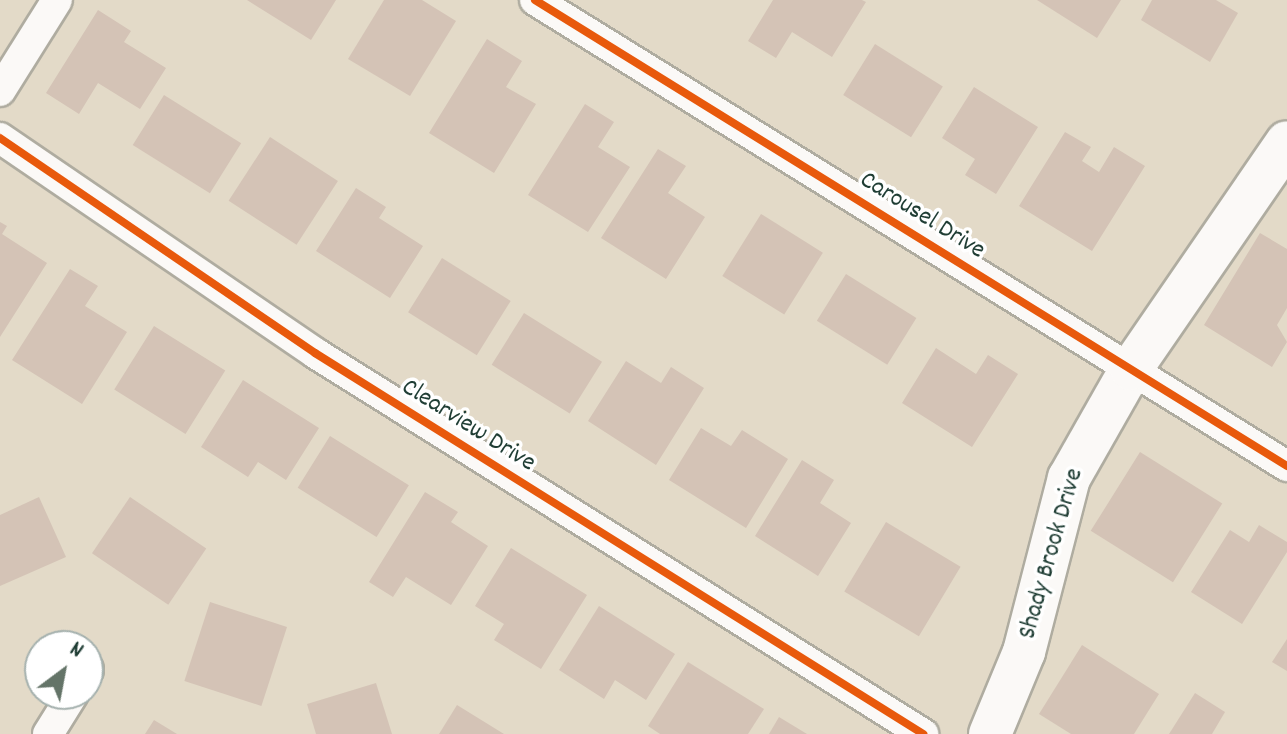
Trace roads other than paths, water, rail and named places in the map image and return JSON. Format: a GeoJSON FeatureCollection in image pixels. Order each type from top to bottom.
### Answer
{"type":"FeatureCollection","features":[{"type":"Feature","properties":{"kind":"street"},"geometry":{"type":"LineString","coordinates":[[0,91],[57,0]]}},
{"type":"Feature","properties":{"kind":"street","name":"Carousel Drive"},"geometry":{"type":"LineString","coordinates":[[535,0],[1287,466]]}},
{"type":"Feature","properties":{"kind":"street","name":"Clearview Drive"},"geometry":{"type":"LineString","coordinates":[[0,138],[315,353],[923,734]]}},
{"type":"Feature","properties":{"kind":"street","name":"Shady Brook Drive"},"geometry":{"type":"LineString","coordinates":[[990,734],[1024,652],[1069,478],[1131,369],[1287,142]]}},
{"type":"Feature","properties":{"kind":"street"},"geometry":{"type":"LineString","coordinates":[[48,734],[63,710]]}}]}
